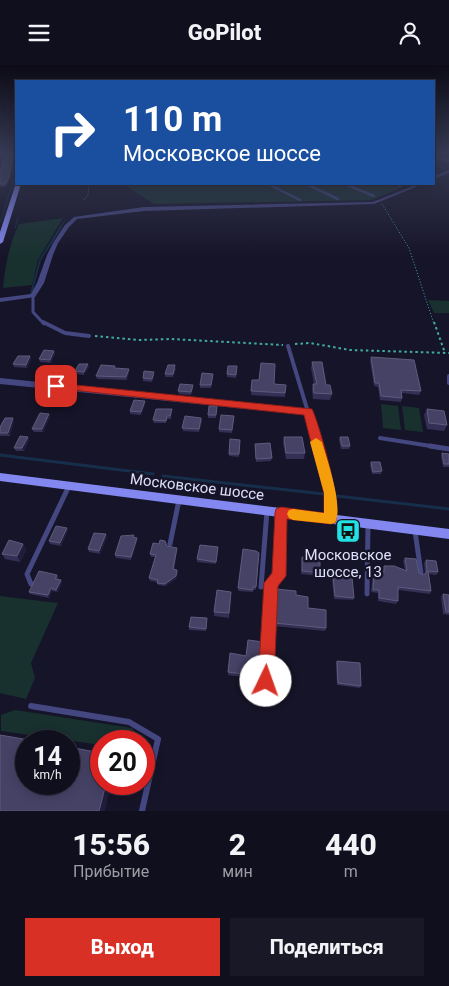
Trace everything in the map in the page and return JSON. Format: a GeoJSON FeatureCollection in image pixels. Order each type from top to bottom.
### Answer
{"type":"FeatureCollection","features":[{"type":"Feature","properties":{"kind":"main road"},"geometry":{"type":"LineString","coordinates":[[0,241],[2,228],[17,188]]}},
{"type":"Feature","properties":{"kind":"main road","name":"Московское шоссе"},"geometry":{"type":"LineString","coordinates":[[0,477],[449,533]]}},
{"type":"Feature","properties":{"kind":"street"},"geometry":{"type":"LineString","coordinates":[[0,299],[33,296],[41,286],[51,252],[68,225],[76,218],[144,209],[366,204],[381,201],[412,188]]}},
{"type":"Feature","properties":{"kind":"street"},"geometry":{"type":"LineString","coordinates":[[0,381],[308,412],[330,493],[331,519]]}},
{"type":"Feature","properties":{"kind":"lane"},"geometry":{"type":"LineString","coordinates":[[276,188],[300,200]]}},
{"type":"Feature","properties":{"kind":"lane"},"geometry":{"type":"LineString","coordinates":[[314,188],[338,199]]}},
{"type":"Feature","properties":{"kind":"lane"},"geometry":{"type":"LineString","coordinates":[[354,188],[374,197]]}},
{"type":"Feature","properties":{"kind":"lane"},"geometry":{"type":"LineString","coordinates":[[33,296],[32,312],[38,319],[64,333],[89,336]]}},
{"type":"Feature","properties":{"kind":"lane"},"geometry":{"type":"LineString","coordinates":[[288,346],[308,412]]}},
{"type":"Feature","properties":{"kind":"lane"},"geometry":{"type":"LineString","coordinates":[[449,376],[449,383]]}},
{"type":"Feature","properties":{"kind":"lane"},"geometry":{"type":"LineString","coordinates":[[380,438],[442,446],[449,449]]}},
{"type":"Feature","properties":{"kind":"lane"},"geometry":{"type":"LineString","coordinates":[[31,584],[27,574],[70,486]]}},
{"type":"Feature","properties":{"kind":"lane"},"geometry":{"type":"LineString","coordinates":[[170,545],[179,500]]}},
{"type":"Feature","properties":{"kind":"lane"},"geometry":{"type":"LineString","coordinates":[[261,587],[267,511]]}},
{"type":"Feature","properties":{"kind":"lane"},"geometry":{"type":"LineString","coordinates":[[266,681],[271,583],[279,576],[281,513]]}},
{"type":"Feature","properties":{"kind":"lane"},"geometry":{"type":"LineString","coordinates":[[367,594],[368,523]]}},
{"type":"Feature","properties":{"kind":"lane"},"geometry":{"type":"LineString","coordinates":[[415,529],[421,573]]}},
{"type":"Feature","properties":{"kind":"lane"},"geometry":{"type":"LineString","coordinates":[[31,706],[129,722],[158,739],[142,811]]}},
{"type":"Feature","properties":{"kind":"path"},"geometry":{"type":"LineString","coordinates":[[84,201],[88,195],[89,188]]}},
{"type":"Feature","properties":{"kind":"path"},"geometry":{"type":"LineString","coordinates":[[381,201],[409,248],[445,353]]}},
{"type":"Feature","properties":{"kind":"path"},"geometry":{"type":"LineString","coordinates":[[89,336],[288,346],[303,343],[350,350],[449,353]]}},
{"type":"Feature","properties":{"kind":"green space"},"geometry":{"type":"Polygon","coordinates":[[[129,188],[401,188],[371,200],[154,204],[129,188]]]}},
{"type":"Feature","properties":{"kind":"green space"},"geometry":{"type":"Polygon","coordinates":[[[63,218],[38,260],[32,285],[3,288],[8,256],[19,224],[63,218]]]}},
{"type":"Feature","properties":{"kind":"green space"},"geometry":{"type":"Polygon","coordinates":[[[428,300],[449,301],[449,313],[434,313],[428,300]]]}},
{"type":"Feature","properties":{"kind":"green space"},"geometry":{"type":"Polygon","coordinates":[[[381,404],[398,406],[401,430],[383,428],[381,404]]]}},
{"type":"Feature","properties":{"kind":"green space"},"geometry":{"type":"Polygon","coordinates":[[[402,406],[419,408],[423,432],[405,430],[402,406]]]}},
{"type":"Feature","properties":{"kind":"green space"},"geometry":{"type":"Polygon","coordinates":[[[0,596],[58,603],[31,663],[35,678],[26,699],[0,693],[0,596]]]}},
{"type":"Feature","properties":{"kind":"green space"},"geometry":{"type":"Polygon","coordinates":[[[15,710],[132,728],[134,730],[90,730],[90,743],[80,742],[80,730],[15,730],[15,733],[1,731],[1,715],[15,710]]]}},
{"type":"Feature","properties":{"kind":"building"},"geometry":{"type":"Polygon","coordinates":[[[44,350],[54,351],[50,360],[39,359],[44,350]]]}},
{"type":"Feature","properties":{"kind":"building"},"geometry":{"type":"Polygon","coordinates":[[[18,356],[30,356],[26,365],[13,364],[18,356]]]}},
{"type":"Feature","properties":{"kind":"building"},"geometry":{"type":"Polygon","coordinates":[[[371,357],[414,360],[421,391],[401,390],[402,398],[381,396],[379,383],[375,383],[371,357]]]}},
{"type":"Feature","properties":{"kind":"building"},"geometry":{"type":"Polygon","coordinates":[[[312,362],[322,362],[326,385],[330,385],[332,394],[314,393],[313,384],[317,384],[312,362]]]}},
{"type":"Feature","properties":{"kind":"building"},"geometry":{"type":"Polygon","coordinates":[[[261,363],[275,364],[274,384],[286,385],[285,393],[251,391],[252,380],[259,380],[261,363]]]}},
{"type":"Feature","properties":{"kind":"building"},"geometry":{"type":"Polygon","coordinates":[[[79,364],[88,364],[84,372],[75,371],[79,364]]]}},
{"type":"Feature","properties":{"kind":"building"},"geometry":{"type":"Polygon","coordinates":[[[101,365],[129,369],[126,377],[96,376],[101,365]]]}},
{"type":"Feature","properties":{"kind":"building"},"geometry":{"type":"Polygon","coordinates":[[[168,365],[175,365],[173,374],[165,374],[168,365]]]}},
{"type":"Feature","properties":{"kind":"building"},"geometry":{"type":"Polygon","coordinates":[[[228,366],[237,366],[236,375],[227,374],[228,366]]]}},
{"type":"Feature","properties":{"kind":"building"},"geometry":{"type":"Polygon","coordinates":[[[144,371],[154,372],[152,379],[143,378],[144,371]]]}},
{"type":"Feature","properties":{"kind":"building"},"geometry":{"type":"Polygon","coordinates":[[[202,373],[213,374],[211,385],[200,385],[202,373]]]}},
{"type":"Feature","properties":{"kind":"building"},"geometry":{"type":"Polygon","coordinates":[[[180,384],[193,385],[191,392],[178,391],[180,384]]]}},
{"type":"Feature","properties":{"kind":"building"},"geometry":{"type":"Polygon","coordinates":[[[134,400],[145,401],[141,412],[130,411],[134,400]]]}},
{"type":"Feature","properties":{"kind":"building"},"geometry":{"type":"Polygon","coordinates":[[[209,406],[217,406],[216,415],[208,415],[209,406]]]}},
{"type":"Feature","properties":{"kind":"building"},"geometry":{"type":"Polygon","coordinates":[[[156,409],[172,409],[166,421],[153,420],[156,409]]]}},
{"type":"Feature","properties":{"kind":"building"},"geometry":{"type":"Polygon","coordinates":[[[427,409],[444,411],[447,425],[429,423],[427,409]]]}},
{"type":"Feature","properties":{"kind":"building"},"geometry":{"type":"Polygon","coordinates":[[[40,413],[49,414],[42,429],[32,429],[40,413]]]}},
{"type":"Feature","properties":{"kind":"building"},"geometry":{"type":"Polygon","coordinates":[[[221,415],[234,416],[232,430],[219,429],[221,415]]]}},
{"type":"Feature","properties":{"kind":"building"},"geometry":{"type":"Polygon","coordinates":[[[185,416],[201,418],[199,429],[182,428],[185,416]]]}},
{"type":"Feature","properties":{"kind":"building"},"geometry":{"type":"Polygon","coordinates":[[[5,418],[13,418],[8,433],[0,433],[0,427],[5,418]]]}},
{"type":"Feature","properties":{"kind":"building"},"geometry":{"type":"Polygon","coordinates":[[[20,436],[28,437],[22,448],[14,448],[20,436]]]}},
{"type":"Feature","properties":{"kind":"building"},"geometry":{"type":"Polygon","coordinates":[[[284,437],[302,437],[305,453],[286,453],[284,437]]]}},
{"type":"Feature","properties":{"kind":"building"},"geometry":{"type":"Polygon","coordinates":[[[340,437],[348,437],[350,446],[342,446],[340,437]]]}},
{"type":"Feature","properties":{"kind":"building"},"geometry":{"type":"Polygon","coordinates":[[[230,439],[240,440],[239,454],[229,454],[230,439]]]}},
{"type":"Feature","properties":{"kind":"building"},"geometry":{"type":"Polygon","coordinates":[[[270,443],[272,458],[256,459],[255,444],[270,443]]]}},
{"type":"Feature","properties":{"kind":"building"},"geometry":{"type":"Polygon","coordinates":[[[442,453],[449,454],[449,464],[444,464],[442,453]]]}},
{"type":"Feature","properties":{"kind":"building"},"geometry":{"type":"Polygon","coordinates":[[[371,462],[380,462],[382,471],[373,472],[371,462]]]}},
{"type":"Feature","properties":{"kind":"building"},"geometry":{"type":"Polygon","coordinates":[[[56,526],[67,528],[60,543],[49,541],[56,526]]]}},
{"type":"Feature","properties":{"kind":"building"},"geometry":{"type":"Polygon","coordinates":[[[94,533],[106,534],[99,551],[88,549],[94,533]]]}},
{"type":"Feature","properties":{"kind":"building"},"geometry":{"type":"Polygon","coordinates":[[[134,535],[133,537],[137,538],[131,557],[115,555],[121,536],[134,535]]]}},
{"type":"Feature","properties":{"kind":"building"},"geometry":{"type":"Polygon","coordinates":[[[9,540],[23,544],[17,556],[2,554],[9,540]]]}},
{"type":"Feature","properties":{"kind":"building"},"geometry":{"type":"Polygon","coordinates":[[[160,540],[165,541],[167,546],[177,548],[173,569],[177,570],[176,576],[165,584],[157,583],[158,580],[149,578],[156,555],[150,554],[153,543],[159,544],[160,540]]]}},
{"type":"Feature","properties":{"kind":"building"},"geometry":{"type":"Polygon","coordinates":[[[200,545],[218,547],[216,562],[197,559],[200,545]]]}},
{"type":"Feature","properties":{"kind":"building"},"geometry":{"type":"Polygon","coordinates":[[[243,549],[259,553],[256,587],[253,587],[253,590],[238,588],[243,549]]]}},
{"type":"Feature","properties":{"kind":"building"},"geometry":{"type":"Polygon","coordinates":[[[302,557],[320,559],[320,573],[302,571],[302,557]]]}},
{"type":"Feature","properties":{"kind":"building"},"geometry":{"type":"Polygon","coordinates":[[[405,558],[416,559],[419,573],[424,575],[427,571],[426,560],[436,561],[438,572],[428,571],[431,591],[398,587],[398,601],[379,598],[379,590],[373,590],[374,570],[384,572],[384,566],[394,566],[407,571],[405,558]]]}},
{"type":"Feature","properties":{"kind":"building"},"geometry":{"type":"Polygon","coordinates":[[[39,571],[57,575],[55,579],[61,580],[56,590],[51,588],[48,595],[29,592],[39,571]]]}},
{"type":"Feature","properties":{"kind":"building"},"geometry":{"type":"Polygon","coordinates":[[[333,576],[352,577],[354,598],[335,596],[333,576]]]}},
{"type":"Feature","properties":{"kind":"building"},"geometry":{"type":"Polygon","coordinates":[[[276,589],[296,591],[296,595],[308,597],[308,608],[326,610],[326,628],[274,623],[276,589]]]}},
{"type":"Feature","properties":{"kind":"building"},"geometry":{"type":"Polygon","coordinates":[[[217,590],[231,592],[229,613],[214,612],[217,590]]]}},
{"type":"Feature","properties":{"kind":"building"},"geometry":{"type":"Polygon","coordinates":[[[443,594],[449,595],[449,612],[446,612],[443,594]]]}},
{"type":"Feature","properties":{"kind":"building"},"geometry":{"type":"Polygon","coordinates":[[[191,617],[207,618],[206,629],[189,627],[191,617]]]}},
{"type":"Feature","properties":{"kind":"building"},"geometry":{"type":"Polygon","coordinates":[[[248,640],[263,642],[261,681],[243,679],[243,674],[228,672],[230,653],[246,656],[248,640]]]}},
{"type":"Feature","properties":{"kind":"building"},"geometry":{"type":"Polygon","coordinates":[[[337,661],[360,663],[361,686],[338,683],[337,661]]]}},
{"type":"Feature","properties":{"kind":"building"},"geometry":{"type":"Polygon","coordinates":[[[0,735],[15,738],[15,795],[80,795],[80,749],[90,751],[90,795],[103,795],[99,811],[0,811],[0,735]]]}},
{"type":"Feature","properties":{"kind":"waterway"},"geometry":{"type":"LineString","coordinates":[[0,223],[11,188]]}},
{"type":"Feature","properties":{"kind":"waterway"},"geometry":{"type":"LineString","coordinates":[[15,228],[18,218]]}},
{"type":"Feature","properties":{"kind":"waterway"},"geometry":{"type":"LineString","coordinates":[[60,228],[65,220]]}},
{"type":"Feature","properties":{"kind":"waterway"},"geometry":{"type":"LineString","coordinates":[[31,294],[40,260],[61,227]]}},
{"type":"Feature","properties":{"kind":"waterway"},"geometry":{"type":"LineString","coordinates":[[0,455],[153,474]]}},
{"type":"Feature","properties":{"kind":"waterway"},"geometry":{"type":"LineString","coordinates":[[163,476],[324,494]]}},
{"type":"Feature","properties":{"kind":"waterway"},"geometry":{"type":"LineString","coordinates":[[337,496],[449,509]]}},
{"type":"Feature","properties":{"kind":"slow traffic"},"geometry":{"type":"LineString","coordinates":[[293,514],[331,519],[330,493],[316,442]]}},
{"type":"Feature","properties":{"kind":"place","name":"Московское шоссе, 13"},"geometry":{"type":"Point","coordinates":[348,531]}},
{"type":"Feature","properties":{"kind":"route"},"geometry":{"type":"LineString","coordinates":[[56,386],[308,412],[330,493],[331,519],[281,513],[279,576],[271,583],[266,681]]}}]}
